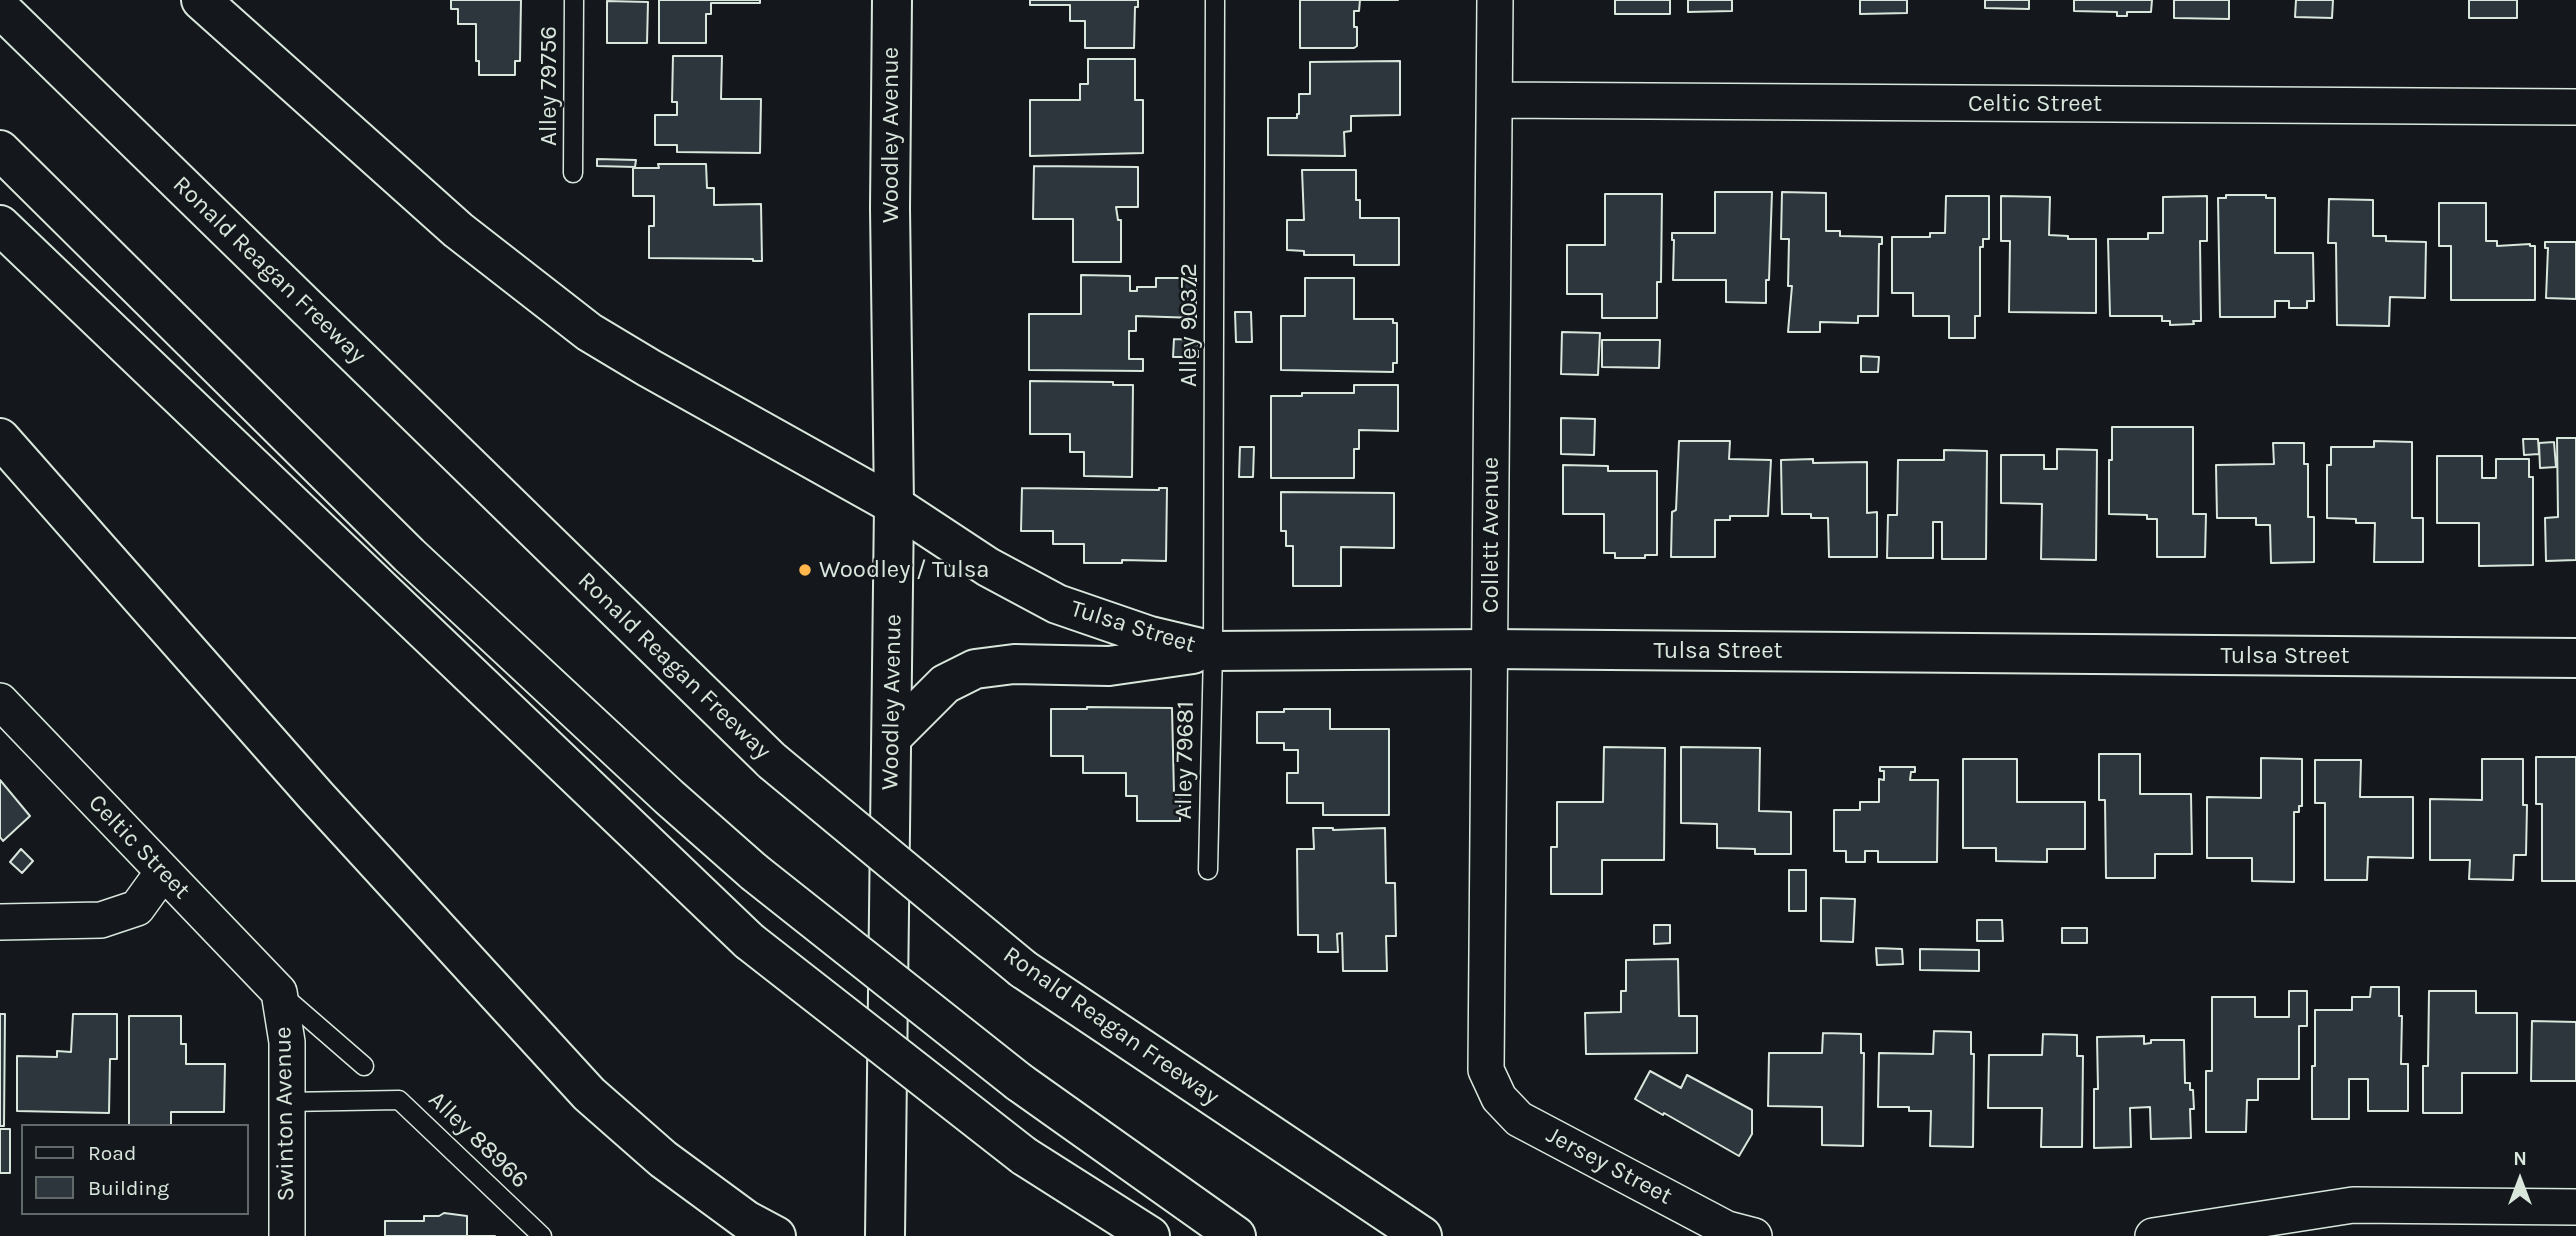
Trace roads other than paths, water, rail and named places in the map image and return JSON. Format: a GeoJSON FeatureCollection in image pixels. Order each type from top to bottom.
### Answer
{"type":"FeatureCollection","features":[{"type":"Feature","properties":{"kind":"main road","name":"Tulsa Street"},"geometry":{"type":"LineString","coordinates":[[201,0],[458,230],[589,332],[894,505],[988,567],[1057,604],[1150,636],[1213,651],[1490,649],[2576,658]]}},
{"type":"Feature","properties":{"kind":"main road","name":"Woodley Avenue"},"geometry":{"type":"LineString","coordinates":[[885,1236],[894,505],[890,208],[892,0]]}},
{"type":"Feature","properties":{"kind":"main road","name":"Ronald Reagan Freeway"},"geometry":{"type":"LineString","coordinates":[[0,8],[772,761],[1023,969],[1422,1236]]}},
{"type":"Feature","properties":{"kind":"main road"},"geometry":{"type":"LineString","coordinates":[[0,150],[409,555],[669,797],[754,872],[1019,1082],[1236,1236]]}},
{"type":"Feature","properties":{"kind":"main road"},"geometry":{"type":"LineString","coordinates":[[0,225],[750,941],[1024,1156],[1150,1236]]}},
{"type":"Feature","properties":{"kind":"main road"},"geometry":{"type":"LineString","coordinates":[[0,439],[317,797],[589,1094],[663,1159],[746,1220],[776,1236]]}},
{"type":"Feature","properties":{"kind":"main road"},"geometry":{"type":"LineString","coordinates":[[892,737],[945,684],[975,669],[1014,664],[1109,666],[1213,651]]}},
{"type":"Feature","properties":{"kind":"street","name":"Collett Avenue"},"geometry":{"type":"LineString","coordinates":[[1486,1070],[1495,0]]}},
{"type":"Feature","properties":{"kind":"street","name":"Celtic Street"},"geometry":{"type":"LineString","coordinates":[[1494,100],[2576,107]]}},
{"type":"Feature","properties":{"kind":"street","name":"Celtic Street"},"geometry":{"type":"LineString","coordinates":[[0,701],[279,992]]}},
{"type":"Feature","properties":{"kind":"street"},"geometry":{"type":"LineString","coordinates":[[0,922],[101,920],[137,908],[163,872]]}},
{"type":"Feature","properties":{"kind":"street","name":"Swinton Avenue"},"geometry":{"type":"LineString","coordinates":[[279,992],[287,1042],[287,1236]]}},
{"type":"Feature","properties":{"kind":"street","name":"Jersey Street"},"geometry":{"type":"LineString","coordinates":[[1486,1070],[1499,1098],[1520,1119],[1727,1229],[1754,1236]]}},
{"type":"Feature","properties":{"kind":"street"},"geometry":{"type":"LineString","coordinates":[[2153,1236],[2353,1205],[2576,1207]]}},
{"type":"Feature","properties":{"kind":"lane","name":"Alley 79756"},"geometry":{"type":"LineString","coordinates":[[573,173],[574,0]]}},
{"type":"Feature","properties":{"kind":"lane","name":"Alley 90372"},"geometry":{"type":"LineString","coordinates":[[1213,651],[1215,0]]}},
{"type":"Feature","properties":{"kind":"lane","name":"Alley 79681"},"geometry":{"type":"LineString","coordinates":[[1208,870],[1213,651]]}},
{"type":"Feature","properties":{"kind":"lane"},"geometry":{"type":"LineString","coordinates":[[279,992],[364,1066]]}},
{"type":"Feature","properties":{"kind":"lane","name":"Alley 88966"},"geometry":{"type":"LineString","coordinates":[[287,1102],[399,1100],[542,1236]]}},
{"type":"Feature","properties":{"kind":"place","name":"Woodley / Tulsa"},"geometry":{"type":"Point","coordinates":[805,570]}}]}
